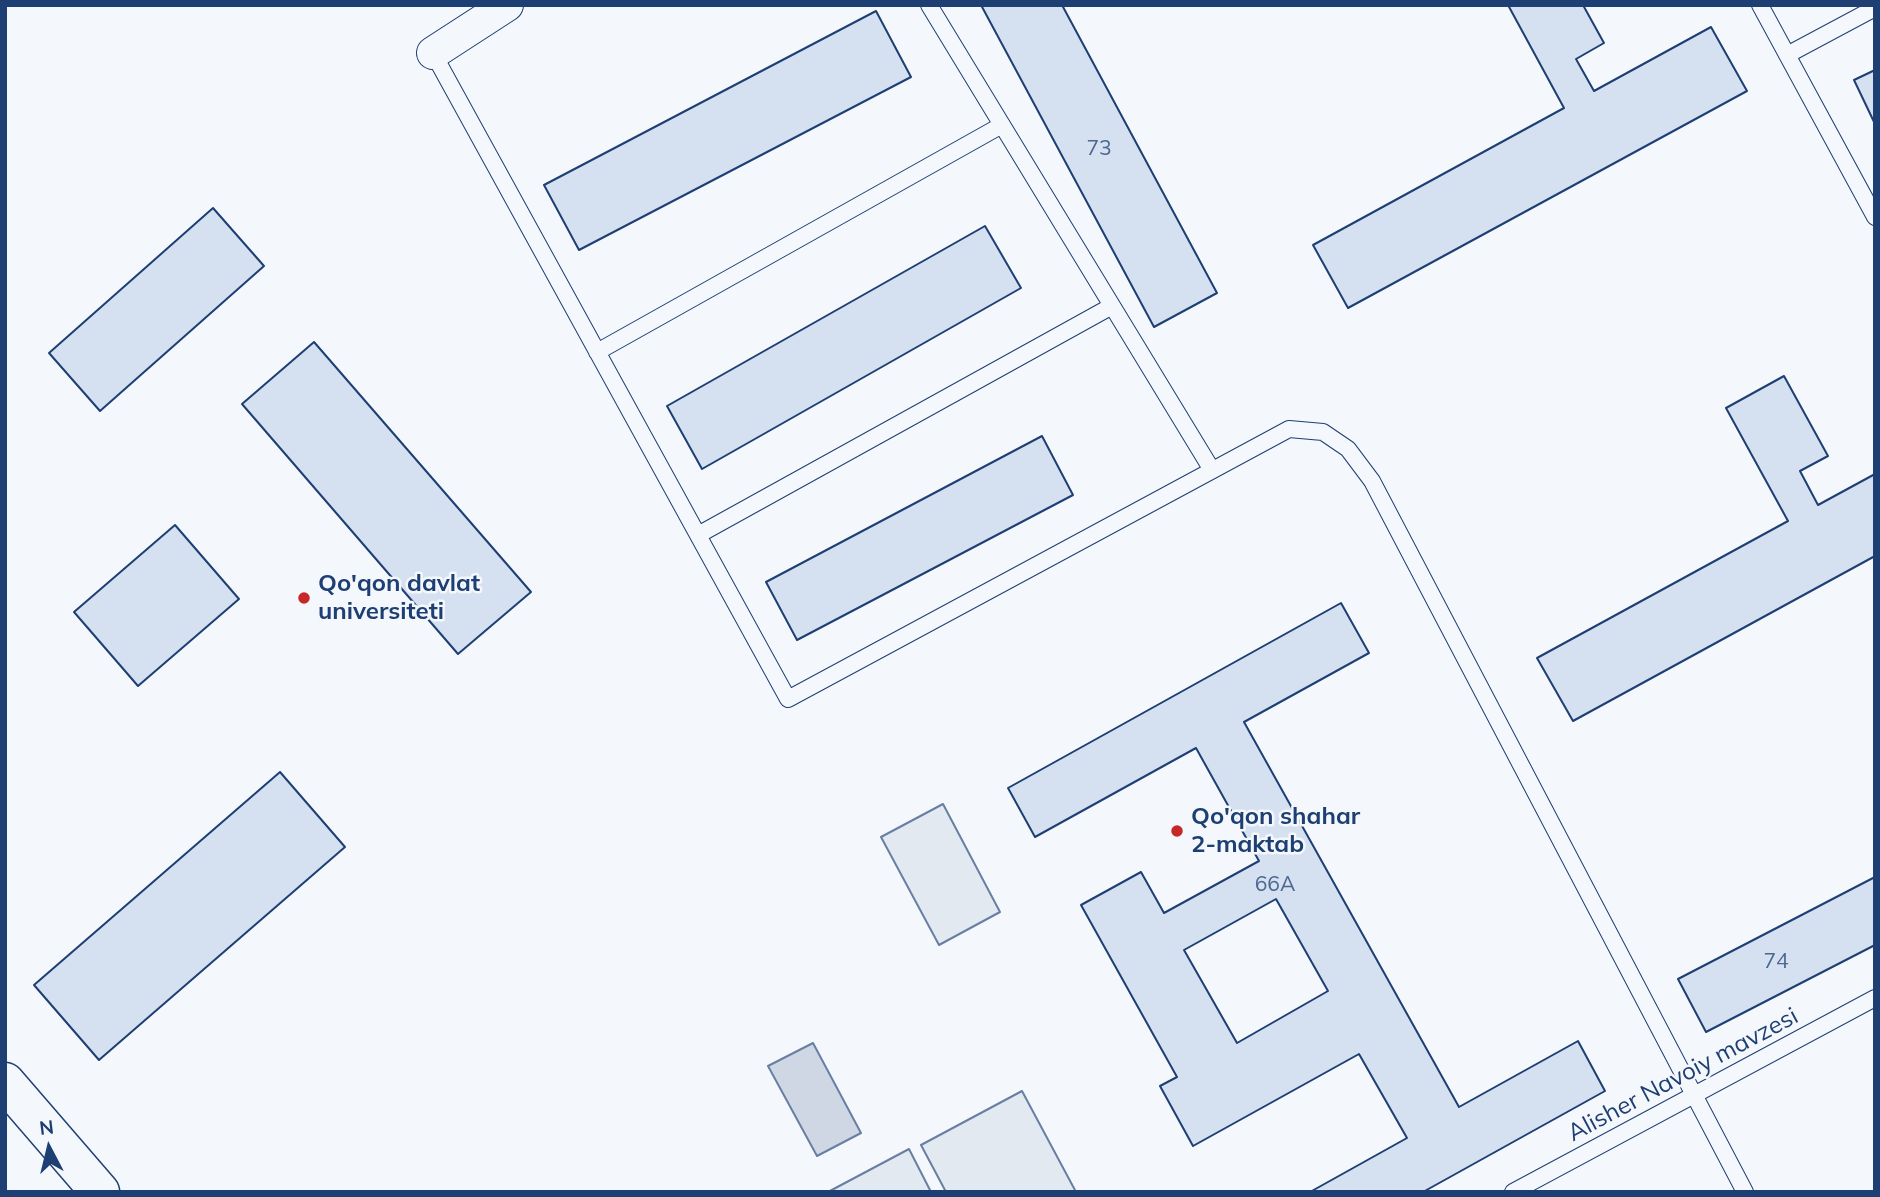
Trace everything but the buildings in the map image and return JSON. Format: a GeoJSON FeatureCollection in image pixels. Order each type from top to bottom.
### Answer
{"type":"FeatureCollection","features":[{"type":"Feature","properties":{"kind":"highway"},"geometry":{"type":"LineString","coordinates":[[5,1082],[100,1192]]}},
{"type":"Feature","properties":{"kind":"street"},"geometry":{"type":"LineString","coordinates":[[433,53],[507,5]]}},
{"type":"Feature","properties":{"kind":"lane"},"geometry":{"type":"LineString","coordinates":[[929,5],[1212,470]]}},
{"type":"Feature","properties":{"kind":"lane"},"geometry":{"type":"LineString","coordinates":[[1760,5],[1875,217]]}},
{"type":"Feature","properties":{"kind":"lane"},"geometry":{"type":"LineString","coordinates":[[1787,55],[1875,8]]}},
{"type":"Feature","properties":{"kind":"lane"},"geometry":{"type":"LineString","coordinates":[[433,53],[788,699],[1289,429],[1323,432],[1348,449],[1372,481],[1696,1092],[1745,1192]]}},
{"type":"Feature","properties":{"kind":"lane"},"geometry":{"type":"LineString","coordinates":[[597,352],[1002,125]]}},
{"type":"Feature","properties":{"kind":"lane"},"geometry":{"type":"LineString","coordinates":[[698,535],[1112,306]]}},
{"type":"Feature","properties":{"kind":"lane","name":"Alisher Navoiy mavzesi"},"geometry":{"type":"LineString","coordinates":[[1513,1192],[1875,998]]}},
{"type":"Feature","properties":{"kind":"shaded area"},"geometry":{"type":"Polygon","coordinates":[[[943,804],[1000,912],[939,945],[881,837],[943,804]]]}},
{"type":"Feature","properties":{"kind":"shaded area"},"geometry":{"type":"Polygon","coordinates":[[[813,1043],[861,1133],[817,1156],[768,1066],[813,1043]]]}},
{"type":"Feature","properties":{"kind":"shaded area"},"geometry":{"type":"Polygon","coordinates":[[[1022,1091],[1076,1192],[946,1192],[921,1145],[1022,1091]]]}},
{"type":"Feature","properties":{"kind":"shaded area"},"geometry":{"type":"Polygon","coordinates":[[[909,1149],[931,1192],[828,1192],[909,1149]]]}},
{"type":"Feature","properties":{"kind":"place","name":"Qo'qon davlat universiteti"},"geometry":{"type":"Point","coordinates":[304,598]}},
{"type":"Feature","properties":{"kind":"place","name":"Qo'qon shahar 2-maktab"},"geometry":{"type":"Point","coordinates":[1177,831]}}]}
